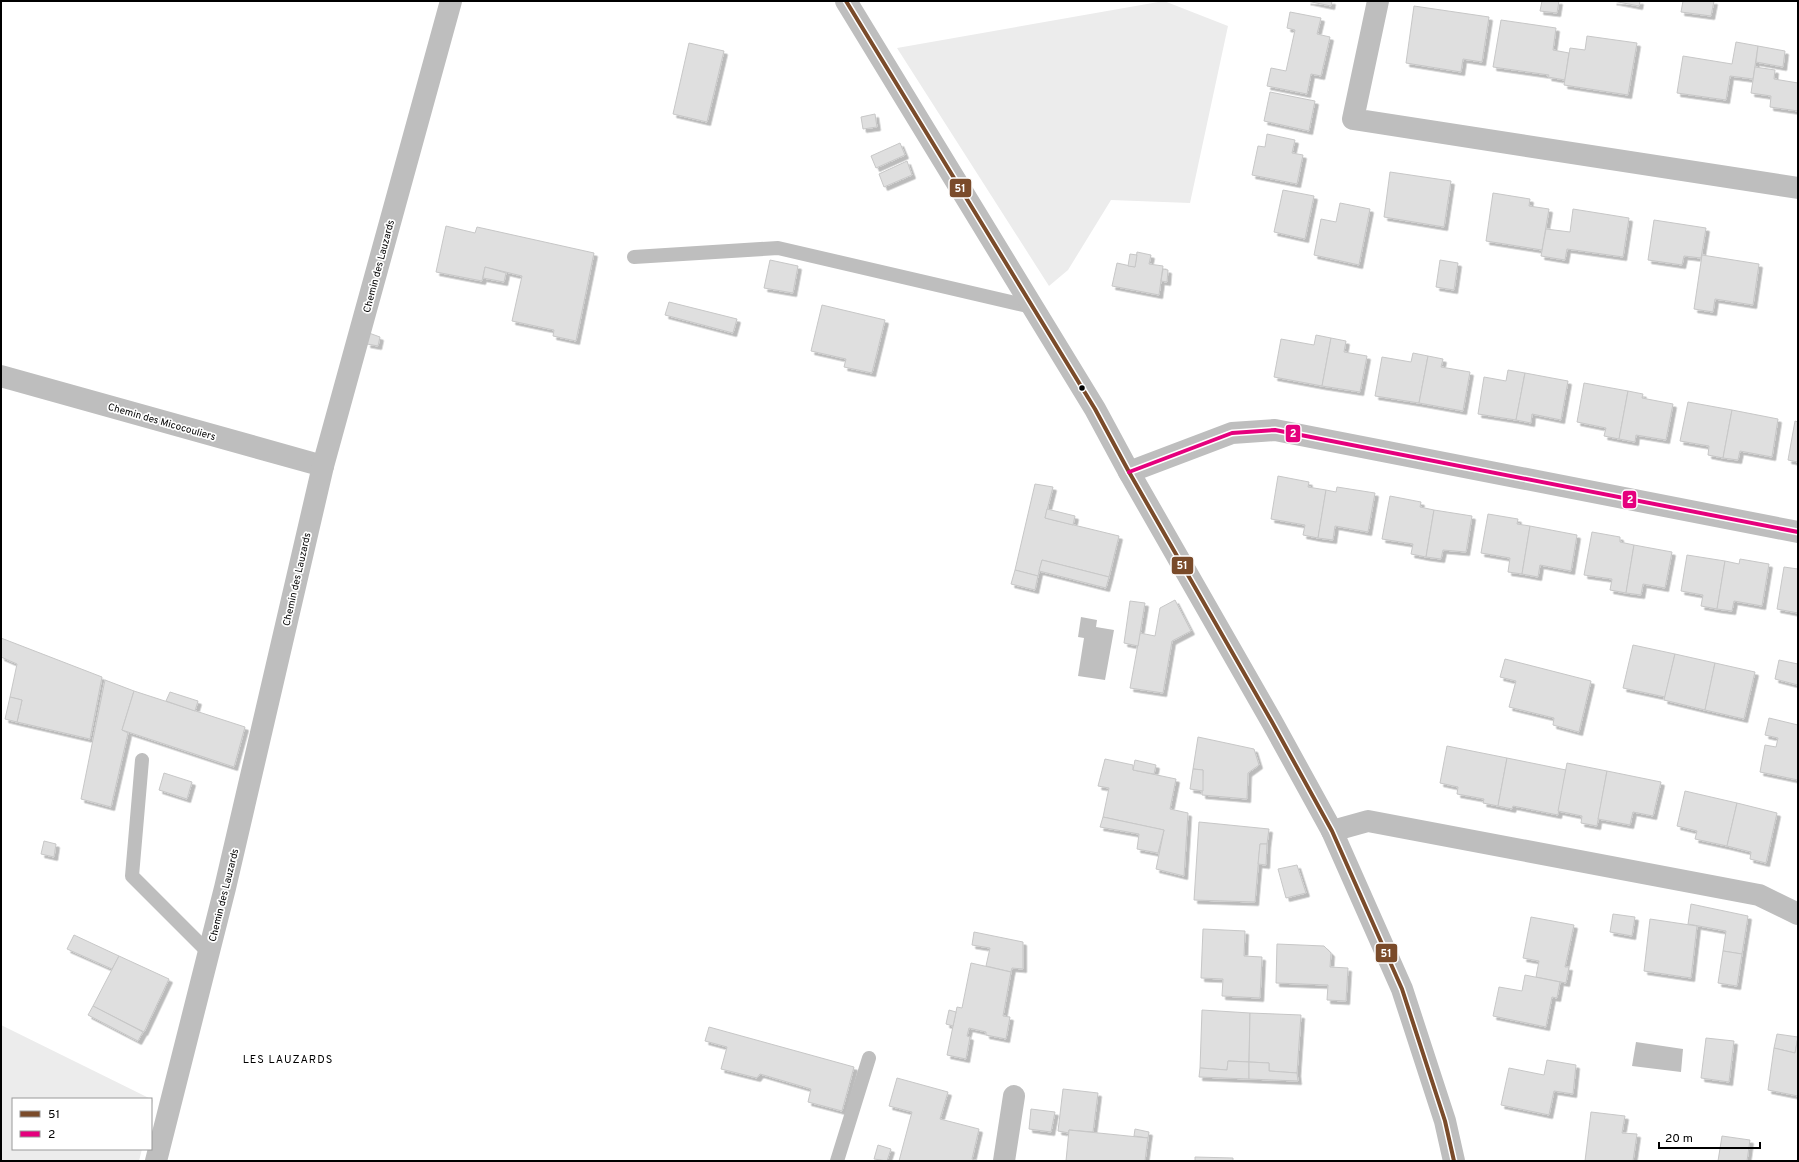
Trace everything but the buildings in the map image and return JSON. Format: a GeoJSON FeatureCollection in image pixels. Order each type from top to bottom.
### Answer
{"type":"FeatureCollection","features":[{"type":"Feature","properties":{"kind":"street","name":"Chemin des Lauzards"},"geometry":{"type":"LineString","coordinates":[[156,1161],[225,888],[323,466],[451,1]]}},
{"type":"Feature","properties":{"kind":"street"},"geometry":{"type":"LineString","coordinates":[[846,1],[1095,409],[1129,472],[1272,722],[1332,831],[1402,989],[1446,1121],[1454,1161]]}},
{"type":"Feature","properties":{"kind":"street"},"geometry":{"type":"LineString","coordinates":[[1378,1],[1353,119],[1798,188]]}},
{"type":"Feature","properties":{"kind":"street","name":"Chemin des Micocouliers"},"geometry":{"type":"LineString","coordinates":[[1,376],[323,466]]}},
{"type":"Feature","properties":{"kind":"street"},"geometry":{"type":"LineString","coordinates":[[1129,472],[1232,433],[1275,430],[1798,532]]}},
{"type":"Feature","properties":{"kind":"street"},"geometry":{"type":"LineString","coordinates":[[1332,831],[1368,821],[1759,895],[1798,914]]}},
{"type":"Feature","properties":{"kind":"street"},"geometry":{"type":"LineString","coordinates":[[1004,1161],[1014,1096]]}},
{"type":"Feature","properties":{"kind":"lane"},"geometry":{"type":"LineString","coordinates":[[634,257],[778,248],[1032,307]]}},
{"type":"Feature","properties":{"kind":"lane"},"geometry":{"type":"LineString","coordinates":[[142,760],[132,876],[208,953]]}},
{"type":"Feature","properties":{"kind":"lane"},"geometry":{"type":"LineString","coordinates":[[837,1161],[868,1058]]}},
{"type":"Feature","properties":{"kind":"shaded area"},"geometry":{"type":"Polygon","coordinates":[[[1164,1],[1228,26],[1190,203],[1111,200],[1068,270],[1049,286],[897,48],[1164,1]]]}},
{"type":"Feature","properties":{"kind":"shaded area"},"geometry":{"type":"Polygon","coordinates":[[[1081,617],[1097,620],[1096,627],[1114,630],[1105,680],[1078,676],[1084,638],[1078,637],[1081,617]]]}},
{"type":"Feature","properties":{"kind":"shaded area"},"geometry":{"type":"Polygon","coordinates":[[[1,1025],[149,1098],[12,1098],[12,1150],[142,1150],[139,1161],[1,1161],[1,1025]]]}},
{"type":"Feature","properties":{"kind":"shaded area"},"geometry":{"type":"Polygon","coordinates":[[[1636,1042],[1683,1049],[1681,1072],[1632,1066],[1636,1042]]]}},
{"type":"Feature","properties":{"kind":"transit line","name":"51"},"geometry":{"type":"LineString","coordinates":[[846,1],[1095,409],[1129,472],[1272,722],[1332,831],[1402,989],[1445,1121],[1454,1161]]}},
{"type":"Feature","properties":{"kind":"transit line","name":"2"},"geometry":{"type":"LineString","coordinates":[[1129,472],[1232,433],[1275,430],[1798,532]]}},
{"type":"Feature","properties":{"kind":"district","name":"LES LAUZARDS"},"geometry":{"type":"Point","coordinates":[288,1059]}}]}
